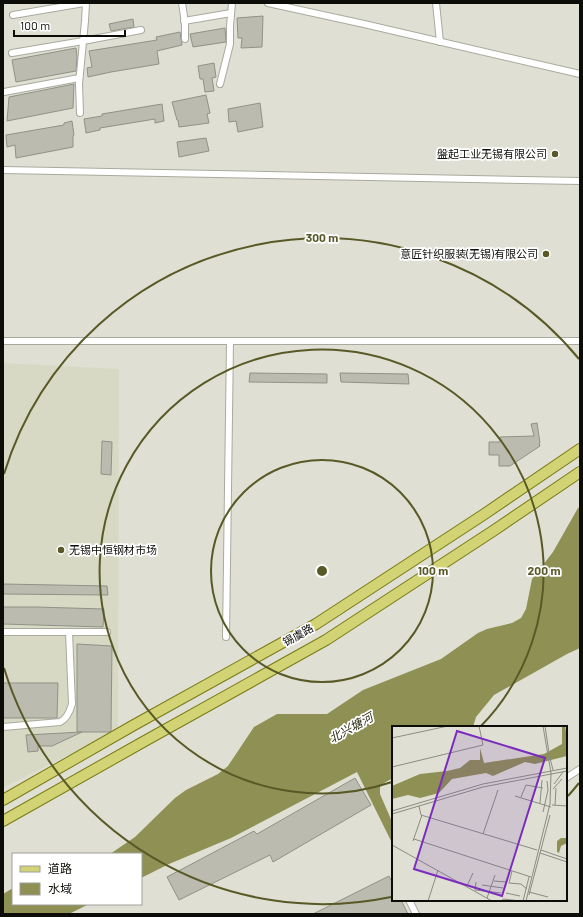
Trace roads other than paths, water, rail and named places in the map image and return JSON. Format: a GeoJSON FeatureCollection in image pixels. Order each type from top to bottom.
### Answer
{"type":"FeatureCollection","features":[{"type":"Feature","properties":{"kind":"main road","name":"锡虞路"},"geometry":{"type":"LineString","coordinates":[[3,800],[316,624],[483,515],[580,449]]}},
{"type":"Feature","properties":{"kind":"main road","name":"锡虞路"},"geometry":{"type":"LineString","coordinates":[[3,821],[326,640],[487,535],[580,472]]}},
{"type":"Feature","properties":{"kind":"street"},"geometry":{"type":"LineString","coordinates":[[13,15],[85,3],[85,21],[79,78],[80,113]]}},
{"type":"Feature","properties":{"kind":"street"},"geometry":{"type":"LineString","coordinates":[[182,3],[185,38]]}},
{"type":"Feature","properties":{"kind":"street"},"geometry":{"type":"LineString","coordinates":[[220,84],[230,44],[232,3]]}},
{"type":"Feature","properties":{"kind":"street"},"geometry":{"type":"LineString","coordinates":[[268,3],[580,74]]}},
{"type":"Feature","properties":{"kind":"street"},"geometry":{"type":"LineString","coordinates":[[436,3],[440,42]]}},
{"type":"Feature","properties":{"kind":"street"},"geometry":{"type":"LineString","coordinates":[[184,21],[231,13]]}},
{"type":"Feature","properties":{"kind":"street"},"geometry":{"type":"LineString","coordinates":[[12,53],[142,30]]}},
{"type":"Feature","properties":{"kind":"street"},"geometry":{"type":"LineString","coordinates":[[4,92],[79,78]]}},
{"type":"Feature","properties":{"kind":"street"},"geometry":{"type":"LineString","coordinates":[[3,170],[580,181]]}},
{"type":"Feature","properties":{"kind":"street"},"geometry":{"type":"LineString","coordinates":[[3,341],[580,341]]}},
{"type":"Feature","properties":{"kind":"street"},"geometry":{"type":"LineString","coordinates":[[226,637],[230,341]]}},
{"type":"Feature","properties":{"kind":"street"},"geometry":{"type":"LineString","coordinates":[[3,632],[107,632]]}},
{"type":"Feature","properties":{"kind":"street"},"geometry":{"type":"LineString","coordinates":[[3,727],[60,722],[68,715],[72,704],[70,632]]}},
{"type":"Feature","properties":{"kind":"street"},"geometry":{"type":"LineString","coordinates":[[567,777],[580,769]]}},
{"type":"Feature","properties":{"kind":"street"},"geometry":{"type":"LineString","coordinates":[[410,901],[416,914]]}},
{"type":"Feature","properties":{"kind":"water","name":"北兴塘河"},"geometry":{"type":"Polygon","coordinates":[[[580,507],[580,648],[494,695],[476,717],[473,726],[392,726],[392,779],[380,787],[380,794],[392,822],[392,843],[357,772],[231,838],[169,864],[142,878],[142,853],[111,853],[135,837],[175,798],[186,790],[218,774],[228,766],[254,727],[277,714],[327,714],[363,690],[441,659],[478,633],[487,629],[512,623],[521,618],[526,609],[532,579],[553,552],[578,508],[580,507]]]}},
{"type":"Feature","properties":{"kind":"water"},"geometry":{"type":"Polygon","coordinates":[[[12,889],[12,905],[87,905],[69,914],[3,914],[3,894],[12,889]]]}},
{"type":"Feature","properties":{"kind":"place","name":"盤起工业无锡有限公司"},"geometry":{"type":"Point","coordinates":[555,154]}},
{"type":"Feature","properties":{"kind":"place","name":"意匠针织服装(无锡)有限公司"},"geometry":{"type":"Point","coordinates":[546,254]}},
{"type":"Feature","properties":{"kind":"place","name":"无锡中恒钢材市场"},"geometry":{"type":"Point","coordinates":[61,550]}}]}
